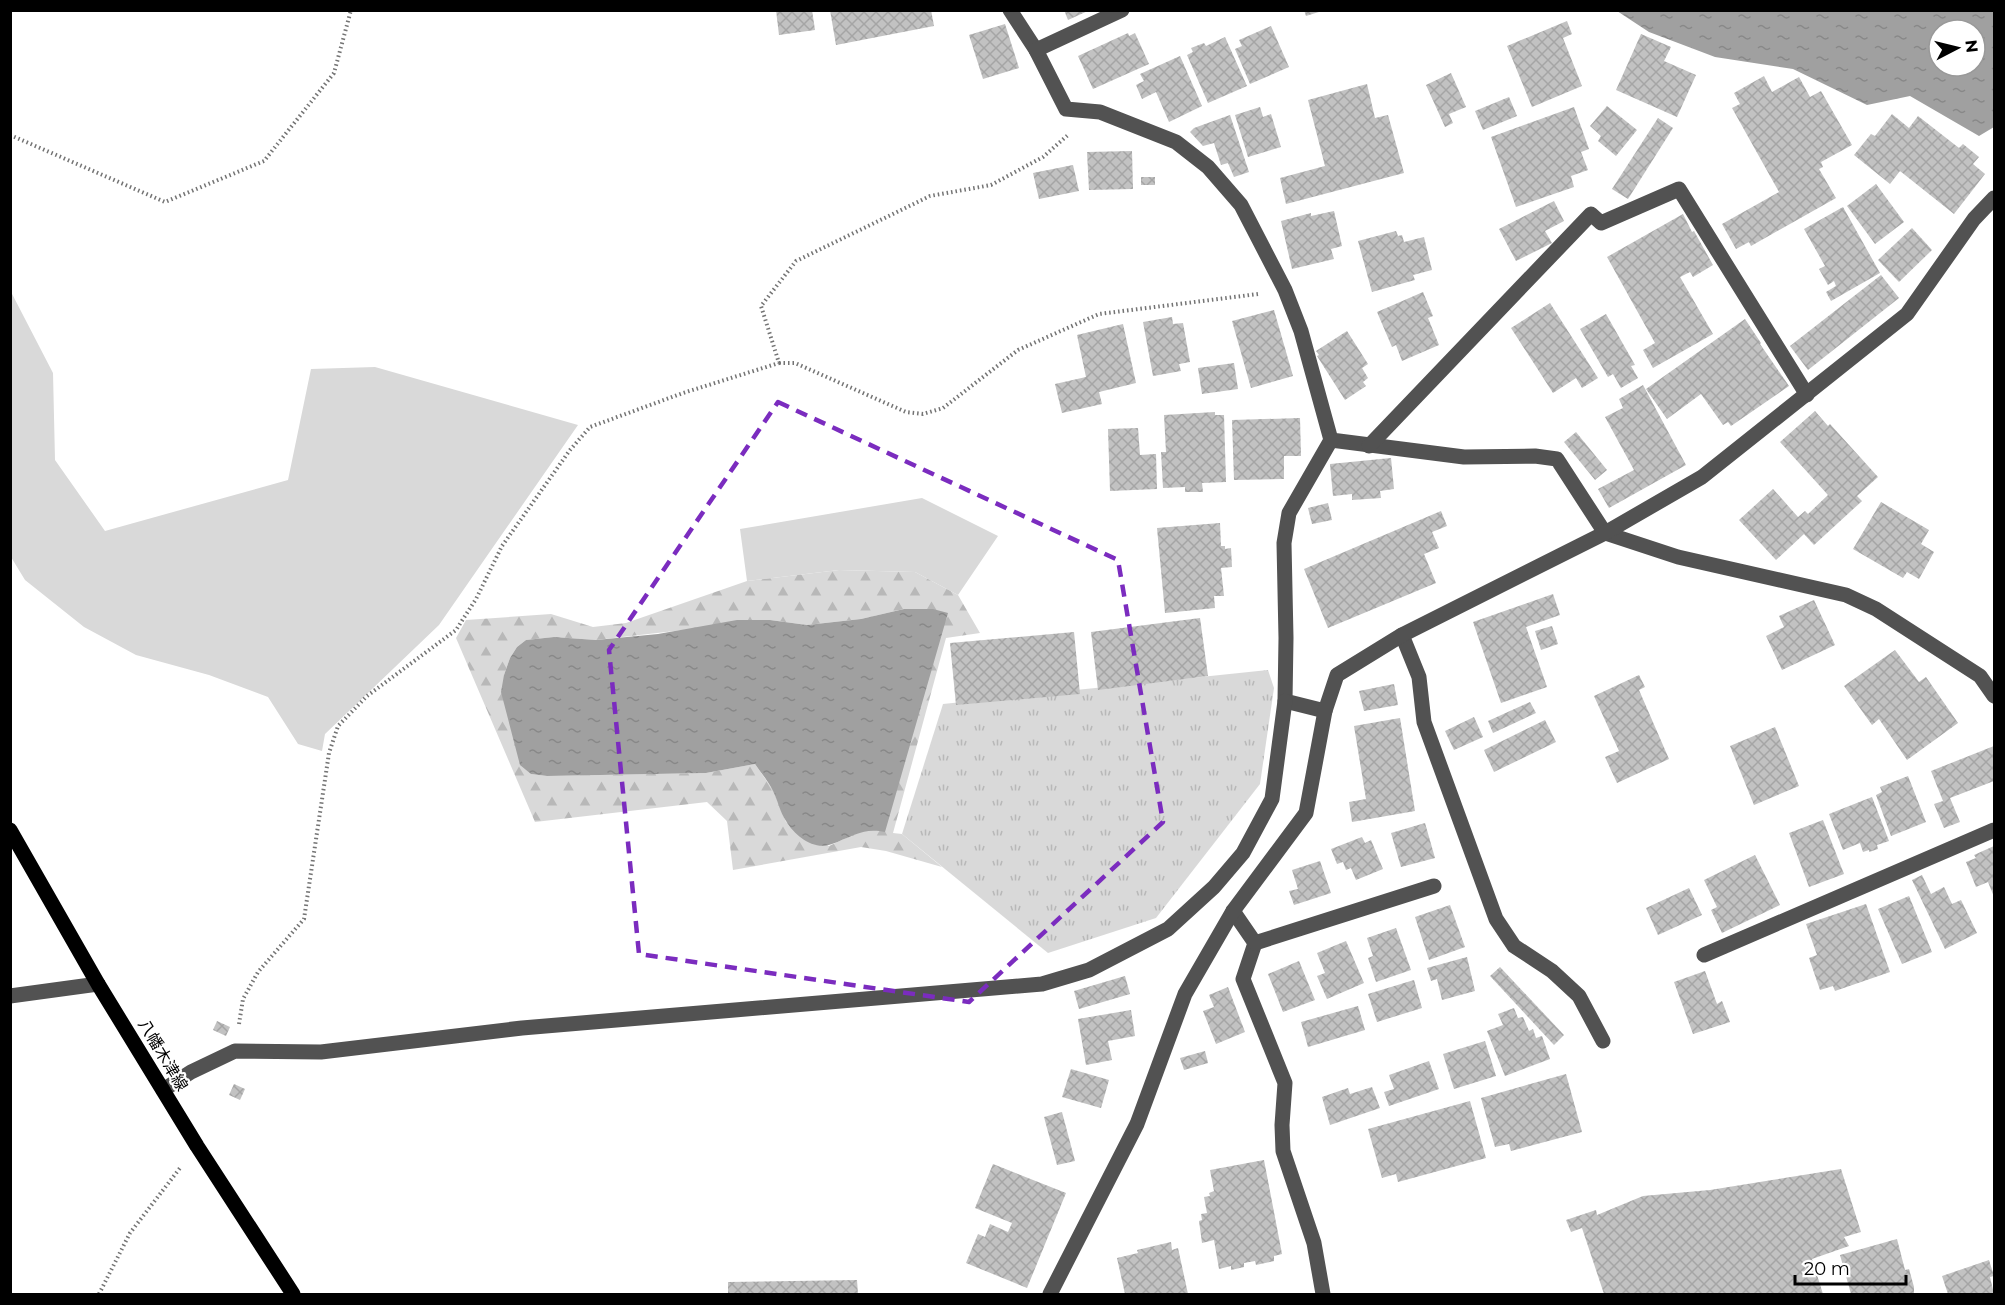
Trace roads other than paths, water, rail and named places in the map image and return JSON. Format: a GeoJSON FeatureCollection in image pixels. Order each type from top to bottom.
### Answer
{"type":"FeatureCollection","features":[{"type":"Feature","properties":{"kind":"main road","name":"八幡木津線"},"geometry":{"type":"LineString","coordinates":[[10,830],[98,984],[197,1146],[293,1294]]}},
{"type":"Feature","properties":{"kind":"street"},"geometry":{"type":"LineString","coordinates":[[164,1090],[191,1072],[235,1052],[321,1052],[522,1028],[1042,984],[1089,970],[1168,929],[1214,887],[1243,853],[1272,799],[1285,701],[1284,543],[1289,513],[1332,440],[1301,331],[1285,290],[1241,205],[1208,167],[1176,142],[1100,112],[1066,110],[1036,50],[1010,10]]}},
{"type":"Feature","properties":{"kind":"street"},"geometry":{"type":"LineString","coordinates":[[1036,50],[1122,10]]}},
{"type":"Feature","properties":{"kind":"street"},"geometry":{"type":"LineString","coordinates":[[1369,446],[1591,214],[1601,224],[1679,189],[1807,395]]}},
{"type":"Feature","properties":{"kind":"street"},"geometry":{"type":"LineString","coordinates":[[1050,1294],[1137,1124],[1185,994],[1233,911],[1306,813],[1325,711],[1337,675],[1402,635],[1605,532],[1702,477],[1907,314],[1974,219],[1995,198]]}},
{"type":"Feature","properties":{"kind":"street"},"geometry":{"type":"LineString","coordinates":[[1332,440],[1464,457],[1535,456],[1557,459],[1605,532],[1678,557],[1846,595],[1876,609],[1980,676],[1995,696]]}},
{"type":"Feature","properties":{"kind":"street"},"geometry":{"type":"LineString","coordinates":[[1402,635],[1419,677],[1424,722],[1496,919],[1514,946],[1552,971],[1579,996],[1603,1041]]}},
{"type":"Feature","properties":{"kind":"street"},"geometry":{"type":"LineString","coordinates":[[1285,701],[1325,711]]}},
{"type":"Feature","properties":{"kind":"street"},"geometry":{"type":"LineString","coordinates":[[1704,955],[1995,830]]}},
{"type":"Feature","properties":{"kind":"street"},"geometry":{"type":"LineString","coordinates":[[1255,943],[1434,886]]}},
{"type":"Feature","properties":{"kind":"street"},"geometry":{"type":"LineString","coordinates":[[1233,911],[1255,943]]}},
{"type":"Feature","properties":{"kind":"street"},"geometry":{"type":"LineString","coordinates":[[1255,943],[1244,979],[1285,1083],[1283,1151],[1314,1243],[1323,1294]]}},
{"type":"Feature","properties":{"kind":"street"},"geometry":{"type":"LineString","coordinates":[[10,996],[98,984]]}},
{"type":"Feature","properties":{"kind":"water"},"geometry":{"type":"Polygon","coordinates":[[[1617,11],[1994,11],[1994,127],[1979,136],[1910,96],[1867,105],[1793,69],[1715,57],[1649,32],[1617,11]]]}},
{"type":"Feature","properties":{"kind":"water"},"geometry":{"type":"Polygon","coordinates":[[[904,609],[933,609],[948,613],[885,832],[864,832],[825,846],[806,841],[794,832],[786,821],[771,788],[755,764],[706,773],[547,776],[531,774],[520,765],[501,692],[510,658],[517,647],[526,640],[554,637],[596,640],[658,634],[737,620],[770,620],[807,625],[861,619],[904,609]]]}}]}
